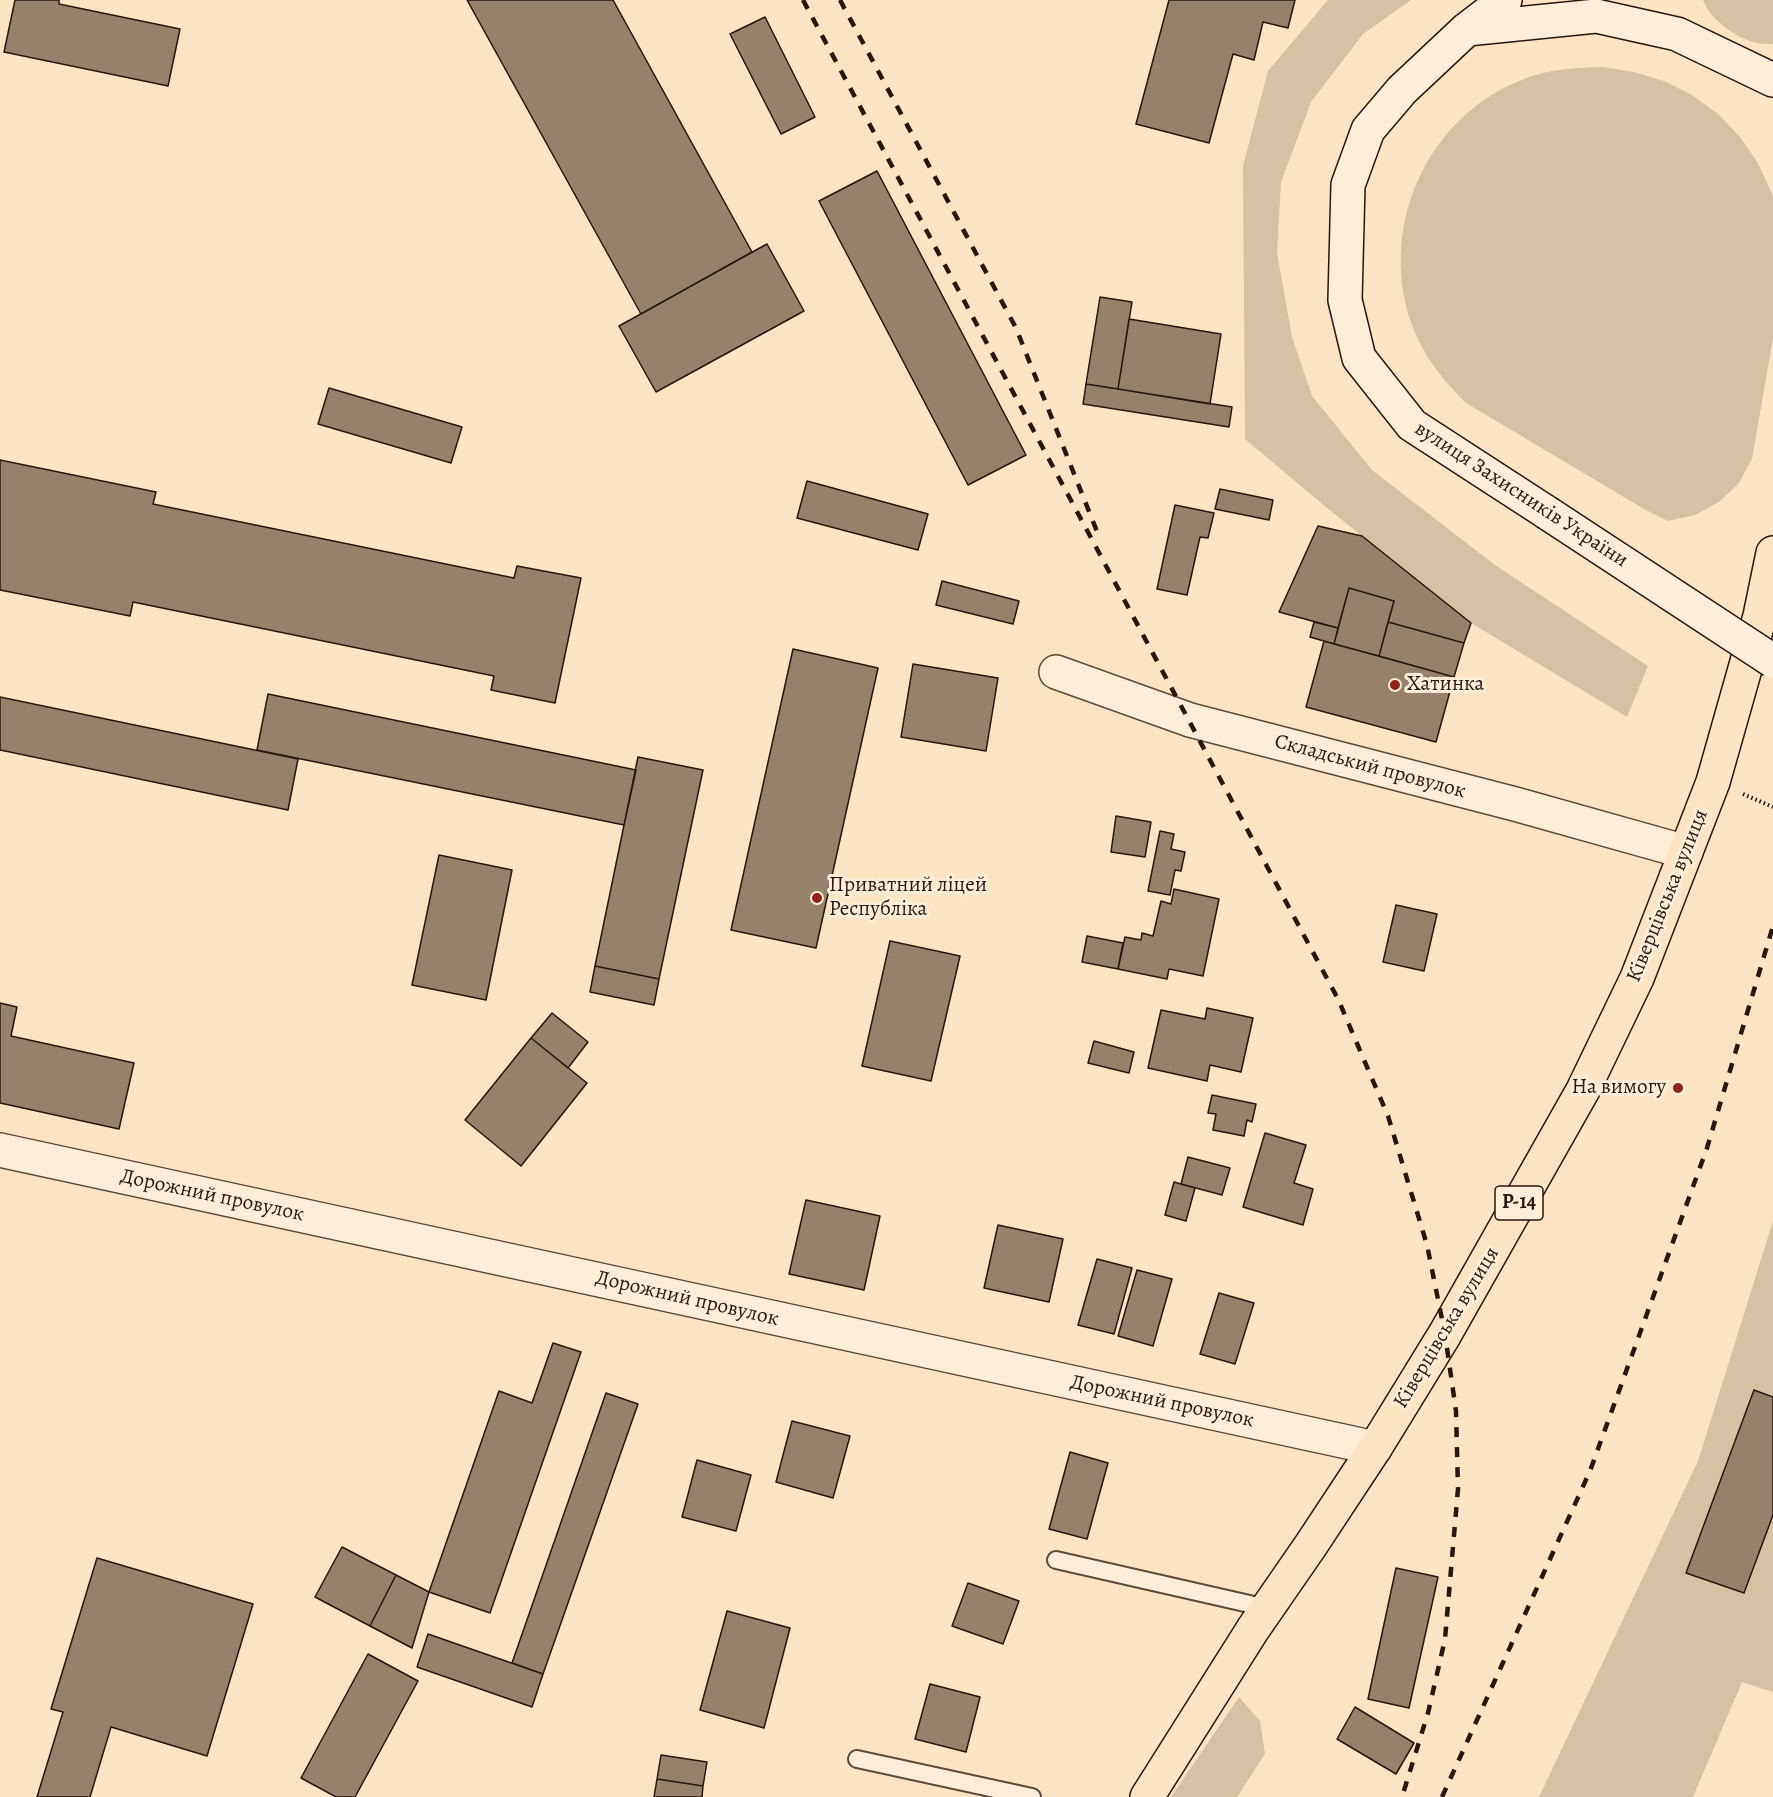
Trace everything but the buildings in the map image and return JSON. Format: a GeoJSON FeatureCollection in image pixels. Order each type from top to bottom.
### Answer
{"type":"FeatureCollection","features":[{"type":"Feature","properties":{"kind":"main road","name":"Ківерцівська вулиця"},"geometry":{"type":"LineString","coordinates":[[1147,1797],[1267,1608],[1375,1448],[1445,1334],[1583,1090],[1637,978],[1713,782],[1760,616],[1773,553]]}},
{"type":"Feature","properties":{"kind":"street","name":"вулиця Захисників України"},"geometry":{"type":"LineString","coordinates":[[1505,0],[1467,29],[1402,90],[1368,130],[1348,184],[1345,300],[1359,358],[1412,425],[1773,661]]}},
{"type":"Feature","properties":{"kind":"street"},"geometry":{"type":"LineString","coordinates":[[1467,29],[1596,16],[1677,34],[1773,80]]}},
{"type":"Feature","properties":{"kind":"street","name":"Складський провулок"},"geometry":{"type":"LineString","coordinates":[[1056,672],[1190,720],[1515,804],[1686,852]]}},
{"type":"Feature","properties":{"kind":"street","name":"Дорожний провулок"},"geometry":{"type":"LineString","coordinates":[[0,1150],[1375,1448]]}},
{"type":"Feature","properties":{"kind":"lane"},"geometry":{"type":"LineString","coordinates":[[1056,1560],[1267,1608]]}},
{"type":"Feature","properties":{"kind":"lane"},"geometry":{"type":"LineString","coordinates":[[857,1759],[1032,1797]]}},
{"type":"Feature","properties":{"kind":"shaded area"},"geometry":{"type":"Polygon","coordinates":[[[1328,0],[1411,0],[1363,34],[1311,102],[1281,182],[1277,253],[1292,337],[1312,396],[1372,470],[1495,565],[1648,666],[1627,717],[1471,623],[1245,439],[1243,166],[1268,71],[1328,0]]]}},
{"type":"Feature","properties":{"kind":"shaded area"},"geometry":{"type":"Polygon","coordinates":[[[1703,0],[1773,0],[1773,44],[1746,40],[1731,32],[1711,14],[1703,0]]]}},
{"type":"Feature","properties":{"kind":"shaded area"},"geometry":{"type":"Polygon","coordinates":[[[1603,67],[1634,72],[1664,81],[1692,95],[1718,114],[1740,137],[1758,163],[1773,196],[1773,338],[1752,459],[1739,483],[1719,502],[1695,515],[1668,521],[1466,403],[1442,376],[1422,347],[1412,325],[1402,286],[1401,247],[1408,208],[1422,172],[1442,139],[1469,111],[1502,89],[1547,72],[1603,67]]]}},
{"type":"Feature","properties":{"kind":"shaded area"},"geometry":{"type":"Polygon","coordinates":[[[1773,1221],[1773,1692],[1742,1682],[1693,1797],[1539,1797],[1698,1461],[1773,1221]]]}},
{"type":"Feature","properties":{"kind":"shaded area"},"geometry":{"type":"Polygon","coordinates":[[[1239,1697],[1260,1721],[1265,1754],[1237,1797],[1171,1797],[1239,1697]]]}},
{"type":"Feature","properties":{"kind":"railway"},"geometry":{"type":"LineString","coordinates":[[803,0],[1338,999],[1388,1116],[1427,1245],[1445,1334],[1456,1411],[1458,1489],[1445,1639],[1428,1713],[1402,1797]]}},
{"type":"Feature","properties":{"kind":"railway"},"geometry":{"type":"LineString","coordinates":[[840,0],[1016,328],[1100,539]]}},
{"type":"Feature","properties":{"kind":"railway"},"geometry":{"type":"LineString","coordinates":[[1442,1797],[1590,1471],[1707,1148],[1773,926]]}},
{"type":"Feature","properties":{"kind":"place","name":"Хатинка"},"geometry":{"type":"Point","coordinates":[1395,685]}},
{"type":"Feature","properties":{"kind":"place","name":"Приватний ліцей Республіка"},"geometry":{"type":"Point","coordinates":[817,898]}},
{"type":"Feature","properties":{"kind":"place","name":"На вимогу"},"geometry":{"type":"Point","coordinates":[1678,1088]}}]}
